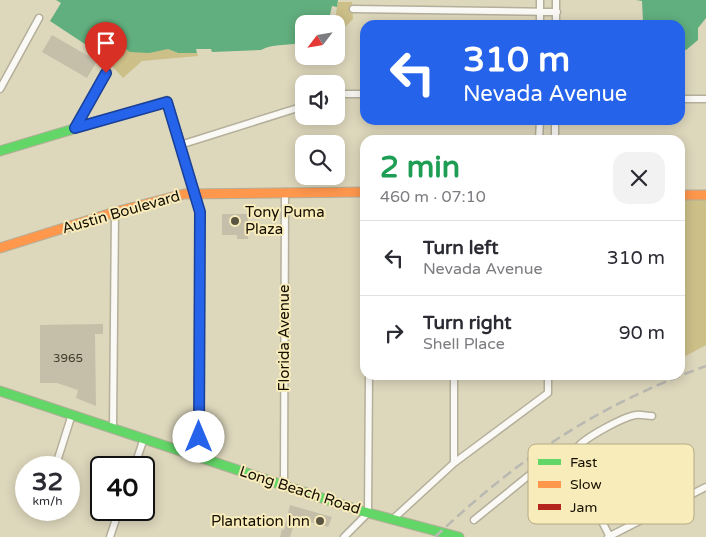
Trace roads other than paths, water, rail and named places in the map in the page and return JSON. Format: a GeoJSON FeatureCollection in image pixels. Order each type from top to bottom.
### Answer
{"type":"FeatureCollection","features":[{"type":"Feature","properties":{"kind":"main road"},"geometry":{"type":"LineString","coordinates":[[0,151],[167,102],[200,212],[199,456]]}},
{"type":"Feature","properties":{"kind":"main road","name":"Austin Boulevard"},"geometry":{"type":"LineString","coordinates":[[0,248],[115,212],[181,194],[360,192]]}},
{"type":"Feature","properties":{"kind":"main road"},"geometry":{"type":"LineString","coordinates":[[685,194],[706,195]]}},
{"type":"Feature","properties":{"kind":"main road","name":"Long Beach Road"},"geometry":{"type":"LineString","coordinates":[[1,393],[72,414],[368,513],[459,537]]}},
{"type":"Feature","properties":{"kind":"street"},"geometry":{"type":"LineString","coordinates":[[540,0],[540,20]]}},
{"type":"Feature","properties":{"kind":"street"},"geometry":{"type":"LineString","coordinates":[[556,0],[556,20]]}},
{"type":"Feature","properties":{"kind":"street"},"geometry":{"type":"LineString","coordinates":[[353,10],[557,12]]}},
{"type":"Feature","properties":{"kind":"street"},"geometry":{"type":"LineString","coordinates":[[0,89],[39,18]]}},
{"type":"Feature","properties":{"kind":"street"},"geometry":{"type":"LineString","coordinates":[[75,128],[106,73]]}},
{"type":"Feature","properties":{"kind":"street"},"geometry":{"type":"LineString","coordinates":[[345,94],[360,94]]}},
{"type":"Feature","properties":{"kind":"street"},"geometry":{"type":"LineString","coordinates":[[685,99],[706,99]]}},
{"type":"Feature","properties":{"kind":"street"},"geometry":{"type":"LineString","coordinates":[[180,145],[295,109]]}},
{"type":"Feature","properties":{"kind":"street","name":"Florida Avenue"},"geometry":{"type":"LineString","coordinates":[[284,192],[284,485]]}},
{"type":"Feature","properties":{"kind":"street"},"geometry":{"type":"LineString","coordinates":[[113,428],[115,212]]}},
{"type":"Feature","properties":{"kind":"street"},"geometry":{"type":"LineString","coordinates":[[344,537],[368,513],[369,380]]}},
{"type":"Feature","properties":{"kind":"street"},"geometry":{"type":"LineString","coordinates":[[454,380],[454,464]]}},
{"type":"Feature","properties":{"kind":"street"},"geometry":{"type":"LineString","coordinates":[[393,519],[454,464],[548,393],[548,380]]}},
{"type":"Feature","properties":{"kind":"street"},"geometry":{"type":"LineString","coordinates":[[59,456],[72,414]]}},
{"type":"Feature","properties":{"kind":"street"},"geometry":{"type":"LineString","coordinates":[[582,444],[616,423],[636,415],[652,416]]}},
{"type":"Feature","properties":{"kind":"street"},"geometry":{"type":"LineString","coordinates":[[138,456],[144,438]]}},
{"type":"Feature","properties":{"kind":"street"},"geometry":{"type":"LineString","coordinates":[[474,520],[528,475]]}},
{"type":"Feature","properties":{"kind":"street"},"geometry":{"type":"LineString","coordinates":[[694,493],[706,487]]}},
{"type":"Feature","properties":{"kind":"street"},"geometry":{"type":"LineString","coordinates":[[110,537],[115,521]]}},
{"type":"Feature","properties":{"kind":"street"},"geometry":{"type":"LineString","coordinates":[[602,524],[609,537],[634,524]]}},
{"type":"Feature","properties":{"kind":"railway"},"geometry":{"type":"LineString","coordinates":[[685,374],[706,366]]}},
{"type":"Feature","properties":{"kind":"railway"},"geometry":{"type":"LineString","coordinates":[[550,444],[629,398],[671,380]]}},
{"type":"Feature","properties":{"kind":"railway"},"geometry":{"type":"LineString","coordinates":[[435,537],[467,508],[528,459]]}},
{"type":"Feature","properties":{"kind":"place","name":"Tony Puma Plaza"},"geometry":{"type":"Point","coordinates":[235,221]}},
{"type":"Feature","properties":{"kind":"place","name":"Plantation Inn"},"geometry":{"type":"Point","coordinates":[320,521]}}]}
